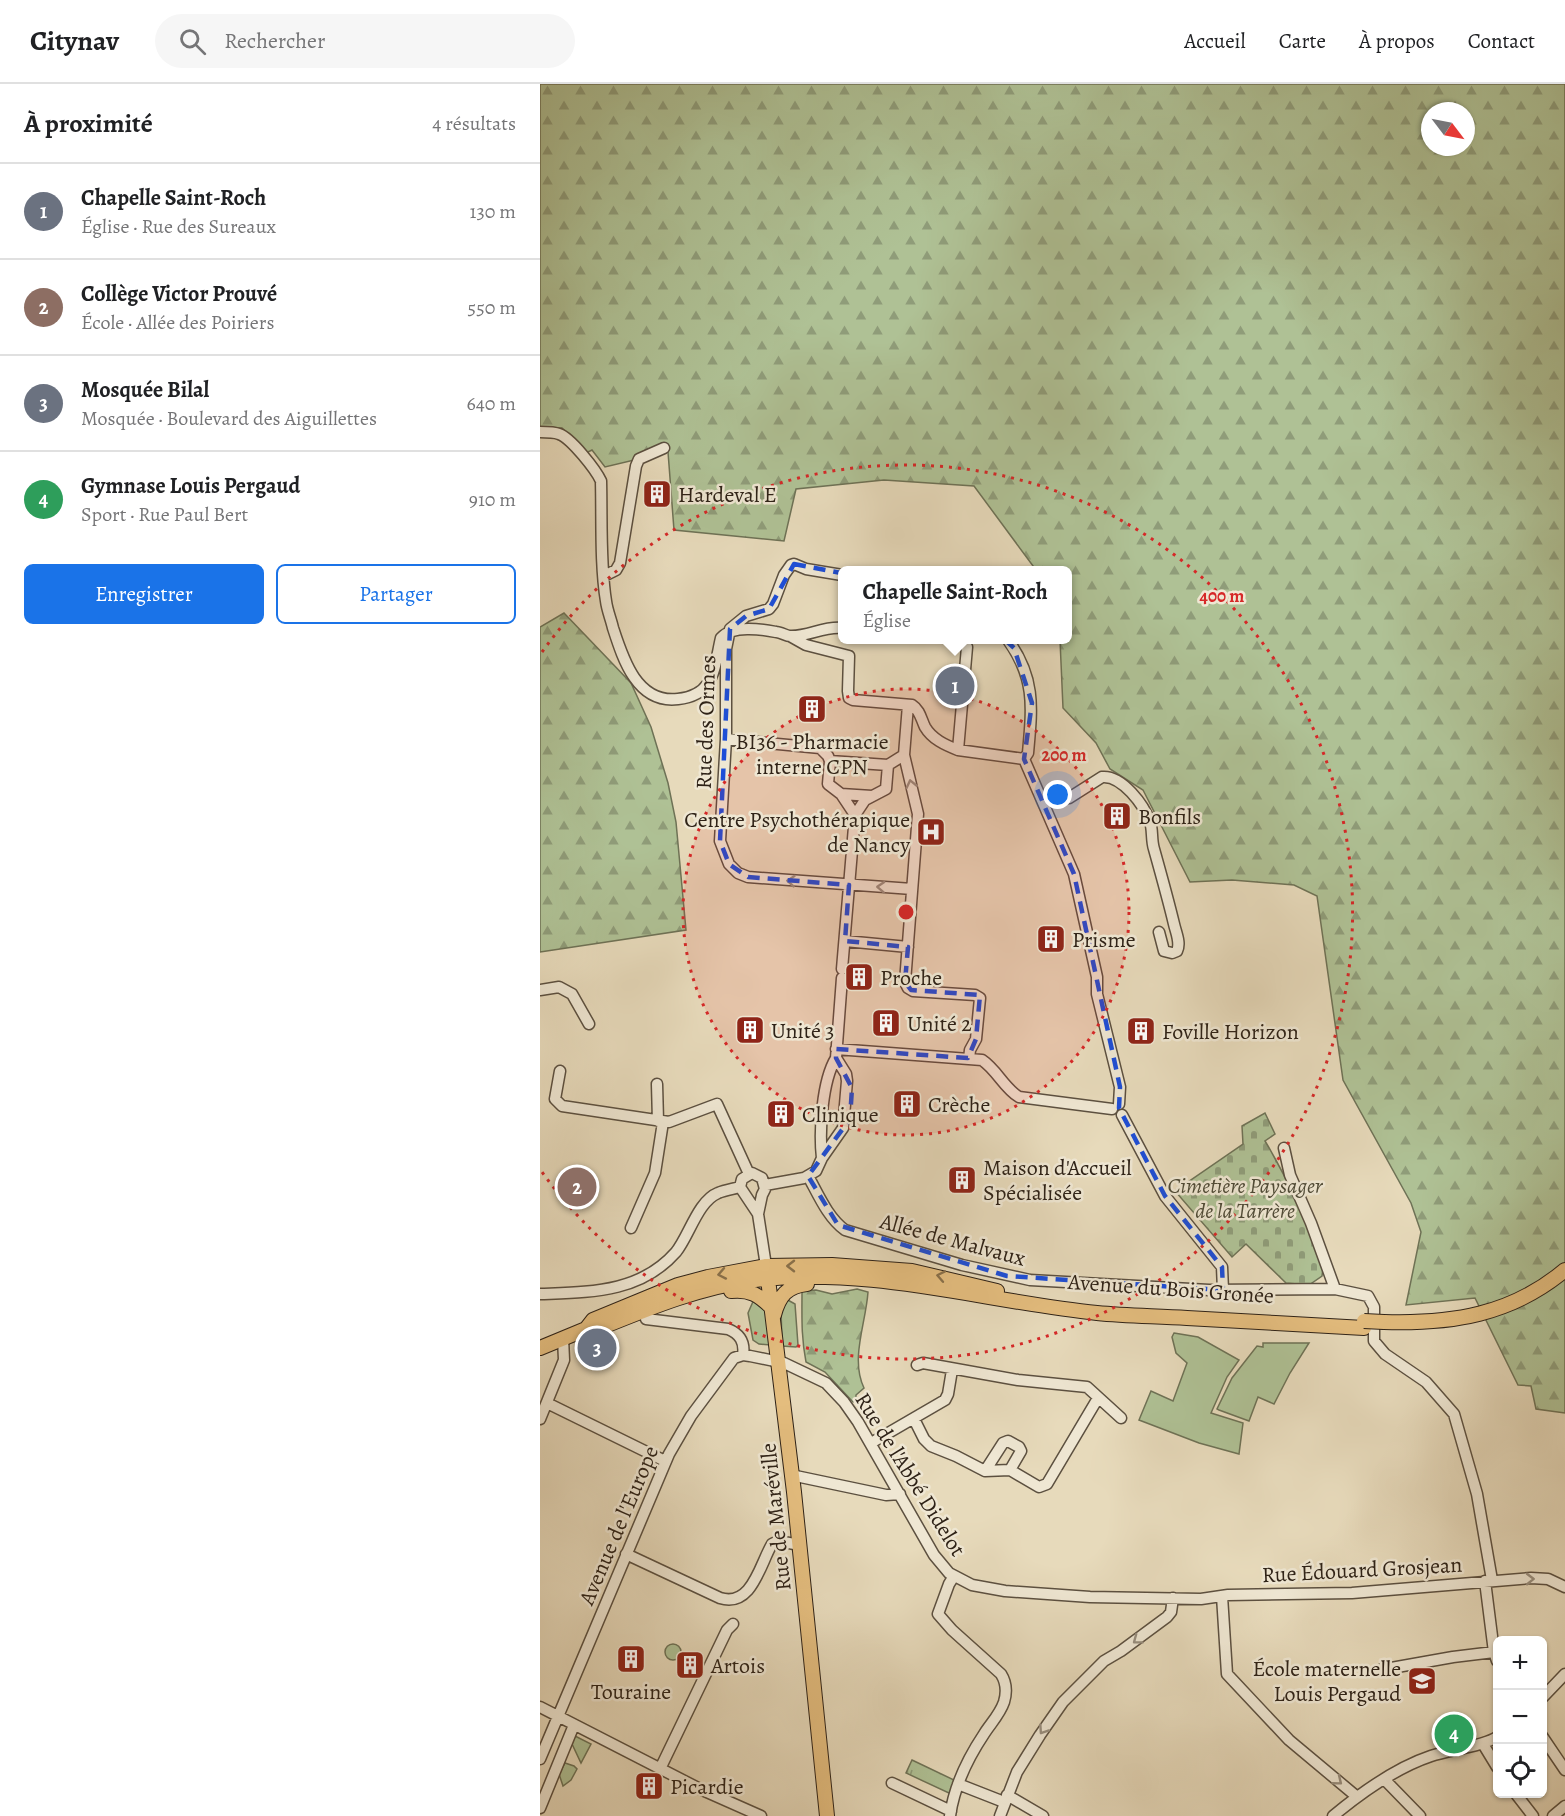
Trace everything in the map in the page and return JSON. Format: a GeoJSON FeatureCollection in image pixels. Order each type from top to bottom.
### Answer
{"type":"FeatureCollection","features":[{"type":"Feature","properties":{"kind":"main road","name":"Avenue du Bois Gronée"},"geometry":{"type":"LineString","coordinates":[[767,1272],[842,1266],[912,1270],[1010,1294],[1097,1307],[1364,1325]]}},
{"type":"Feature","properties":{"kind":"main road","name":"Avenue du Bois Gronée"},"geometry":{"type":"LineString","coordinates":[[1384,1326],[1434,1322],[1486,1313],[1523,1298],[1565,1270]]}},
{"type":"Feature","properties":{"kind":"main road","name":"Avenue du Bois Gronée"},"geometry":{"type":"LineString","coordinates":[[767,1272],[907,1283],[1098,1313],[1442,1328],[1488,1319],[1530,1302],[1565,1279]]}},
{"type":"Feature","properties":{"kind":"main road"},"geometry":{"type":"LineString","coordinates":[[540,1348],[586,1329],[595,1329],[649,1308],[767,1272]]}},
{"type":"Feature","properties":{"kind":"main road"},"geometry":{"type":"LineString","coordinates":[[586,1329],[593,1320],[678,1285],[708,1277],[767,1272]]}},
{"type":"Feature","properties":{"kind":"main road","name":"Rue de Maréville"},"geometry":{"type":"LineString","coordinates":[[767,1272],[800,1545],[827,1816]]}},
{"type":"Feature","properties":{"kind":"main road"},"geometry":{"type":"LineString","coordinates":[[709,1289],[721,1293],[749,1291],[773,1312],[783,1294],[797,1285],[857,1284],[900,1287],[907,1283]]}},
{"type":"Feature","properties":{"kind":"street"},"geometry":{"type":"LineString","coordinates":[[540,432],[558,433],[566,437],[598,473],[601,481],[606,602],[618,642],[632,676],[651,694],[667,700],[698,693],[711,680],[721,638],[729,633],[750,629],[775,631],[806,645],[849,656],[849,698],[916,707],[925,726],[935,739],[958,750],[1024,759]]}},
{"type":"Feature","properties":{"kind":"street"},"geometry":{"type":"LineString","coordinates":[[604,576],[616,570],[620,563],[636,465],[639,459],[664,448]]}},
{"type":"Feature","properties":{"kind":"street"},"geometry":{"type":"LineString","coordinates":[[729,633],[740,619],[769,609],[791,565],[838,574]]}},
{"type":"Feature","properties":{"kind":"street"},"geometry":{"type":"LineString","coordinates":[[790,636],[838,627]]}},
{"type":"Feature","properties":{"kind":"street","name":"Rue des Ormes"},"geometry":{"type":"LineString","coordinates":[[729,633],[726,649],[726,739],[720,841],[729,864],[738,873],[748,877],[912,889]]}},
{"type":"Feature","properties":{"kind":"street"},"geometry":{"type":"LineString","coordinates":[[958,750],[967,647],[965,644]]}},
{"type":"Feature","properties":{"kind":"street"},"geometry":{"type":"LineString","coordinates":[[1011,644],[1025,672],[1032,703],[1028,753],[1024,759]]}},
{"type":"Feature","properties":{"kind":"street"},"geometry":{"type":"LineString","coordinates":[[908,705],[906,759],[918,814],[905,982],[911,990],[975,995],[980,998],[976,1039],[970,1050],[969,1059]]}},
{"type":"Feature","properties":{"kind":"street"},"geometry":{"type":"LineString","coordinates":[[726,739],[820,748],[830,761],[828,784],[841,794],[855,815]]}},
{"type":"Feature","properties":{"kind":"street"},"geometry":{"type":"LineString","coordinates":[[830,761],[888,765],[906,759]]}},
{"type":"Feature","properties":{"kind":"street"},"geometry":{"type":"LineString","coordinates":[[1024,759],[1074,874],[1097,977],[1097,994],[1120,1088],[1118,1109],[1165,1196],[1222,1267],[1223,1290]]}},
{"type":"Feature","properties":{"kind":"street"},"geometry":{"type":"LineString","coordinates":[[822,1158],[820,1146],[825,1087],[836,1053],[855,815],[865,800],[886,789],[888,765]]}},
{"type":"Feature","properties":{"kind":"street"},"geometry":{"type":"LineString","coordinates":[[1043,800],[1070,798],[1102,777],[1108,776],[1127,787],[1151,823],[1150,833],[1179,943],[1177,951],[1172,953],[1164,951],[1159,932]]}},
{"type":"Feature","properties":{"kind":"street"},"geometry":{"type":"LineString","coordinates":[[841,794],[872,796]]}},
{"type":"Feature","properties":{"kind":"street"},"geometry":{"type":"LineString","coordinates":[[845,941],[908,947]]}},
{"type":"Feature","properties":{"kind":"street"},"geometry":{"type":"LineString","coordinates":[[540,990],[560,987],[570,992],[589,1024]]}},
{"type":"Feature","properties":{"kind":"street"},"geometry":{"type":"LineString","coordinates":[[836,1053],[982,1060],[1010,1091],[1019,1097],[1118,1109]]}},
{"type":"Feature","properties":{"kind":"street"},"geometry":{"type":"LineString","coordinates":[[764,1190],[762,1178],[758,1174],[749,1174],[742,1179],[740,1187],[743,1194],[749,1198],[757,1198],[764,1190],[808,1176],[818,1167],[843,1128],[847,1081],[836,1053]]}},
{"type":"Feature","properties":{"kind":"street"},"geometry":{"type":"LineString","coordinates":[[560,1071],[555,1099],[562,1106],[660,1122],[676,1120],[717,1104],[749,1174]]}},
{"type":"Feature","properties":{"kind":"street"},"geometry":{"type":"LineString","coordinates":[[631,1228],[655,1173],[660,1122],[657,1084]]}},
{"type":"Feature","properties":{"kind":"street"},"geometry":{"type":"LineString","coordinates":[[1284,1148],[1290,1175],[1311,1223],[1335,1289]]}},
{"type":"Feature","properties":{"kind":"street","name":"Allée de Malvaux"},"geometry":{"type":"LineString","coordinates":[[808,1176],[831,1216],[845,1230],[962,1265],[1030,1280],[1223,1290],[1335,1289],[1364,1294],[1371,1299],[1374,1306],[1374,1341],[1386,1354],[1426,1382],[1454,1414],[1478,1494],[1489,1581]]}},
{"type":"Feature","properties":{"kind":"street"},"geometry":{"type":"LineString","coordinates":[[540,1294],[603,1291],[645,1278],[677,1251],[708,1200],[720,1192],[740,1187]]}},
{"type":"Feature","properties":{"kind":"street","name":"Rue de Maréville"},"geometry":{"type":"LineString","coordinates":[[758,1214],[764,1190]]}},
{"type":"Feature","properties":{"kind":"street","name":"Rue de Maréville"},"geometry":{"type":"LineString","coordinates":[[749,1198],[758,1214],[767,1272]]}},
{"type":"Feature","properties":{"kind":"street"},"geometry":{"type":"LineString","coordinates":[[646,1319],[728,1329],[742,1340],[743,1355],[778,1361]]}},
{"type":"Feature","properties":{"kind":"street"},"geometry":{"type":"LineString","coordinates":[[540,1419],[564,1360],[563,1338]]}},
{"type":"Feature","properties":{"kind":"street","name":"Avenue de l'Europe"},"geometry":{"type":"LineString","coordinates":[[540,1759],[665,1461],[708,1391],[732,1360],[743,1355]]}},
{"type":"Feature","properties":{"kind":"street","name":"Rue de l'Abbé Didelot"},"geometry":{"type":"LineString","coordinates":[[778,1361],[800,1369],[826,1383],[844,1402],[871,1443],[934,1555],[954,1576],[972,1585],[997,1590],[1090,1597],[1160,1599]]}},
{"type":"Feature","properties":{"kind":"street"},"geometry":{"type":"LineString","coordinates":[[917,1365],[923,1363],[952,1370],[1034,1382],[1085,1386],[1121,1418]]}},
{"type":"Feature","properties":{"kind":"street"},"geometry":{"type":"LineString","coordinates":[[871,1443],[945,1400],[952,1370]]}},
{"type":"Feature","properties":{"kind":"street"},"geometry":{"type":"LineString","coordinates":[[914,1419],[924,1439],[931,1446],[956,1456],[985,1472],[1010,1470],[1039,1487],[1047,1484],[1098,1398]]}},
{"type":"Feature","properties":{"kind":"street"},"geometry":{"type":"LineString","coordinates":[[547,1403],[665,1461]]}},
{"type":"Feature","properties":{"kind":"street"},"geometry":{"type":"LineString","coordinates":[[985,1472],[1002,1443],[1008,1441],[1019,1447],[1021,1451],[1010,1470]]}},
{"type":"Feature","properties":{"kind":"street"},"geometry":{"type":"LineString","coordinates":[[791,1475],[891,1496],[900,1494]]}},
{"type":"Feature","properties":{"kind":"street"},"geometry":{"type":"LineString","coordinates":[[626,1554],[720,1598],[732,1600],[744,1594],[751,1587],[772,1544],[778,1541],[800,1545]]}},
{"type":"Feature","properties":{"kind":"street"},"geometry":{"type":"LineString","coordinates":[[892,1783],[950,1813],[958,1784],[977,1745],[1000,1711],[1006,1696],[1001,1674],[952,1630],[938,1614],[954,1576]]}},
{"type":"Feature","properties":{"kind":"street","name":"Rue Édouard Grosjean"},"geometry":{"type":"LineString","coordinates":[[1160,1599],[1352,1593],[1538,1578],[1548,1579],[1565,1587]]}},
{"type":"Feature","properties":{"kind":"street"},"geometry":{"type":"LineString","coordinates":[[1489,1581],[1494,1636]]}},
{"type":"Feature","properties":{"kind":"street"},"geometry":{"type":"LineString","coordinates":[[1222,1596],[1227,1674],[1289,1740],[1356,1796]]}},
{"type":"Feature","properties":{"kind":"street"},"geometry":{"type":"LineString","coordinates":[[1000,1816],[1006,1798],[1034,1745],[1063,1702],[1104,1661],[1122,1652],[1167,1617],[1173,1606],[1173,1598]]}},
{"type":"Feature","properties":{"kind":"street"},"geometry":{"type":"LineString","coordinates":[[660,1769],[727,1630],[733,1624]]}},
{"type":"Feature","properties":{"kind":"street"},"geometry":{"type":"LineString","coordinates":[[1380,1670],[1444,1658],[1493,1657]]}},
{"type":"Feature","properties":{"kind":"street"},"geometry":{"type":"LineString","coordinates":[[1547,1693],[1565,1674]]}},
{"type":"Feature","properties":{"kind":"street"},"geometry":{"type":"LineString","coordinates":[[544,1709],[700,1790],[761,1816]]}},
{"type":"Feature","properties":{"kind":"street"},"geometry":{"type":"LineString","coordinates":[[540,1808],[574,1725]]}},
{"type":"Feature","properties":{"kind":"street"},"geometry":{"type":"LineString","coordinates":[[1333,1816],[1356,1796],[1417,1761],[1463,1747],[1483,1744],[1493,1739]]}},
{"type":"Feature","properties":{"kind":"street"},"geometry":{"type":"LineString","coordinates":[[1547,1743],[1565,1770]]}},
{"type":"Feature","properties":{"kind":"street"},"geometry":{"type":"LineString","coordinates":[[1483,1744],[1493,1760]]}},
{"type":"Feature","properties":{"kind":"street"},"geometry":{"type":"LineString","coordinates":[[1384,1779],[1420,1816]]}},
{"type":"Feature","properties":{"kind":"street"},"geometry":{"type":"LineString","coordinates":[[958,1784],[1006,1798],[1043,1816]]}},
{"type":"Feature","properties":{"kind":"street"},"geometry":{"type":"LineString","coordinates":[[1519,1798],[1533,1816]]}},
{"type":"Feature","properties":{"kind":"street"},"geometry":{"type":"LineString","coordinates":[[1553,1816],[1565,1806]]}},
{"type":"Feature","properties":{"kind":"highlighted area"},"geometry":{"type":"Polygon","coordinates":[[[794,564],[872,579],[871,623],[1000,635],[1014,648],[1032,703],[1024,759],[1074,874],[1120,1087],[1119,1108],[1165,1196],[1222,1267],[1223,1290],[1007,1276],[838,1225],[808,1176],[850,1119],[852,1088],[836,1058],[836,1049],[968,1058],[976,1039],[980,995],[911,990],[905,982],[908,947],[845,941],[849,885],[748,877],[729,864],[720,841],[730,629],[746,616],[769,609],[794,564]]]}},
{"type":"Feature","properties":{"kind":"green space"},"geometry":{"type":"Polygon","coordinates":[[[540,84],[1565,84],[1565,1413],[1536,1409],[1531,1386],[1518,1385],[1475,1298],[1406,1305],[1421,1232],[1411,1203],[1343,1080],[1317,896],[1294,885],[1232,880],[1190,882],[1143,790],[1110,769],[1096,743],[1063,708],[1060,644],[1072,644],[1072,566],[1033,566],[974,486],[884,480],[796,489],[784,541],[674,530],[668,452],[605,467],[592,450],[586,453],[562,428],[540,427],[540,84]]]}},
{"type":"Feature","properties":{"kind":"green space"},"geometry":{"type":"Polygon","coordinates":[[[564,613],[631,683],[651,727],[668,783],[676,822],[686,930],[540,952],[540,627],[564,613]]]}},
{"type":"Feature","properties":{"kind":"green space","name":"Cimetière Paysager de la Tarrère"},"geometry":{"type":"Polygon","coordinates":[[[1265,1113],[1275,1134],[1265,1141],[1297,1203],[1323,1268],[1322,1276],[1309,1285],[1286,1283],[1246,1244],[1232,1257],[1175,1191],[1243,1144],[1242,1126],[1265,1113]]]}},
{"type":"Feature","properties":{"kind":"green space"},"geometry":{"type":"Polygon","coordinates":[[[857,1289],[868,1292],[858,1365],[864,1388],[856,1395],[853,1402],[825,1372],[806,1362],[802,1291],[816,1290],[832,1294],[857,1289]]]}},
{"type":"Feature","properties":{"kind":"green space"},"geometry":{"type":"Polygon","coordinates":[[[755,1297],[767,1312],[770,1345],[759,1344],[753,1340],[748,1313],[755,1297]]]}},
{"type":"Feature","properties":{"kind":"green space"},"geometry":{"type":"Polygon","coordinates":[[[786,1299],[795,1304],[798,1345],[796,1347],[782,1346],[781,1307],[786,1299]]]}},
{"type":"Feature","properties":{"kind":"green space"},"geometry":{"type":"Polygon","coordinates":[[[1174,1333],[1198,1337],[1239,1360],[1227,1377],[1211,1413],[1243,1423],[1239,1454],[1199,1443],[1139,1420],[1151,1391],[1173,1401],[1187,1363],[1176,1353],[1172,1337],[1174,1333]]]}},
{"type":"Feature","properties":{"kind":"green space"},"geometry":{"type":"Polygon","coordinates":[[[1263,1343],[1309,1343],[1274,1404],[1258,1397],[1249,1421],[1217,1409],[1232,1378],[1257,1346],[1263,1347],[1263,1343]]]}},
{"type":"Feature","properties":{"kind":"green space"},"geometry":{"type":"Polygon","coordinates":[[[673,1644],[679,1646],[681,1652],[679,1658],[673,1660],[667,1658],[665,1652],[667,1646],[673,1644]]]}},
{"type":"Feature","properties":{"kind":"green space"},"geometry":{"type":"Polygon","coordinates":[[[575,1736],[591,1744],[581,1763],[572,1744],[575,1736]]]}},
{"type":"Feature","properties":{"kind":"green space"},"geometry":{"type":"Polygon","coordinates":[[[912,1760],[956,1781],[951,1794],[906,1773],[912,1760]]]}},
{"type":"Feature","properties":{"kind":"green space"},"geometry":{"type":"Polygon","coordinates":[[[565,1763],[577,1769],[571,1780],[563,1786],[559,1774],[565,1763]]]}},
{"type":"Feature","properties":{"kind":"place","name":"Hardeval E"},"geometry":{"type":"Point","coordinates":[657,494]}},
{"type":"Feature","properties":{"kind":"place","name":"Chapelle Saint-Roch"},"geometry":{"type":"Point","coordinates":[955,686]}},
{"type":"Feature","properties":{"kind":"place","name":"BI36 - Pharmacie interne CPN"},"geometry":{"type":"Point","coordinates":[812,709]}},
{"type":"Feature","properties":{"kind":"place","name":"Bonfils"},"geometry":{"type":"Point","coordinates":[1117,816]}},
{"type":"Feature","properties":{"kind":"place","name":"Centre Psychothérapique de Nancy"},"geometry":{"type":"Point","coordinates":[931,832]}},
{"type":"Feature","properties":{"kind":"place","name":"Prisme"},"geometry":{"type":"Point","coordinates":[1051,939]}},
{"type":"Feature","properties":{"kind":"place","name":"Proche"},"geometry":{"type":"Point","coordinates":[859,977]}},
{"type":"Feature","properties":{"kind":"place","name":"Unité 2"},"geometry":{"type":"Point","coordinates":[886,1023]}},
{"type":"Feature","properties":{"kind":"place","name":"Unité 3"},"geometry":{"type":"Point","coordinates":[750,1030]}},
{"type":"Feature","properties":{"kind":"place","name":"Foville Horizon"},"geometry":{"type":"Point","coordinates":[1141,1031]}},
{"type":"Feature","properties":{"kind":"place","name":"Crèche"},"geometry":{"type":"Point","coordinates":[907,1104]}},
{"type":"Feature","properties":{"kind":"place","name":"Clinique"},"geometry":{"type":"Point","coordinates":[781,1114]}},
{"type":"Feature","properties":{"kind":"place","name":"Maison d'Accueil Spécialisée"},"geometry":{"type":"Point","coordinates":[962,1180]}},
{"type":"Feature","properties":{"kind":"place","name":"Collège Victor Prouvé"},"geometry":{"type":"Point","coordinates":[577,1187]}},
{"type":"Feature","properties":{"kind":"place","name":"Mosquée Bilal"},"geometry":{"type":"Point","coordinates":[597,1348]}},
{"type":"Feature","properties":{"kind":"place","name":"Touraine"},"geometry":{"type":"Point","coordinates":[631,1659]}},
{"type":"Feature","properties":{"kind":"place","name":"Artois"},"geometry":{"type":"Point","coordinates":[690,1665]}},
{"type":"Feature","properties":{"kind":"place","name":"École maternelle Louis Pergaud"},"geometry":{"type":"Point","coordinates":[1422,1681]}},
{"type":"Feature","properties":{"kind":"place","name":"Gymnase Louis Pergaud"},"geometry":{"type":"Point","coordinates":[1454,1734]}},
{"type":"Feature","properties":{"kind":"place","name":"Picardie"},"geometry":{"type":"Point","coordinates":[649,1786]}}]}
